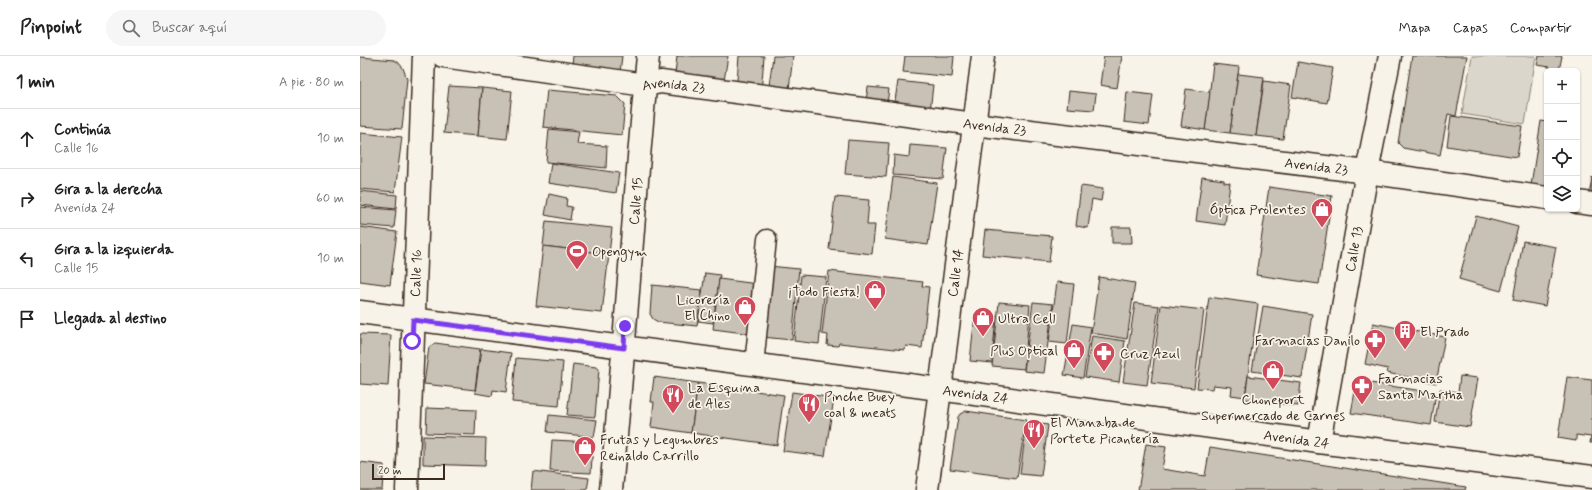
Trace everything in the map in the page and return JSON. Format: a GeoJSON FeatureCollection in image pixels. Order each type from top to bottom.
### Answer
{"type":"FeatureCollection","features":[{"type":"Feature","properties":{"kind":"street","name":"Calle 16"},"geometry":{"type":"LineString","coordinates":[[407,490],[424,56]]}},
{"type":"Feature","properties":{"kind":"street","name":"Avenida 23"},"geometry":{"type":"LineString","coordinates":[[443,56],[645,85],[661,82],[974,124],[1367,172],[1544,198]]}},
{"type":"Feature","properties":{"kind":"street","name":"Calle 15"},"geometry":{"type":"LineString","coordinates":[[611,490],[648,56]]}},
{"type":"Feature","properties":{"kind":"street","name":"Calle 14"},"geometry":{"type":"LineString","coordinates":[[927,490],[983,56]]}},
{"type":"Feature","properties":{"kind":"street","name":"Calle 13"},"geometry":{"type":"LineString","coordinates":[[1319,442],[1367,172],[1390,56]]}},
{"type":"Feature","properties":{"kind":"street"},"geometry":{"type":"LineString","coordinates":[[1580,202],[1592,204]]}},
{"type":"Feature","properties":{"kind":"street"},"geometry":{"type":"LineString","coordinates":[[754,365],[767,239]]}},
{"type":"Feature","properties":{"kind":"street","name":"Avenida 24"},"geometry":{"type":"LineString","coordinates":[[360,312],[1319,442],[1592,477]]}},
{"type":"Feature","properties":{"kind":"shaded area"},"geometry":{"type":"Polygon","coordinates":[[[1472,56],[1536,56],[1525,124],[1462,114],[1472,56]]]}},
{"type":"Feature","properties":{"kind":"building"},"geometry":{"type":"Polygon","coordinates":[[[573,56],[622,56],[620,72],[572,65],[573,56]]]}},
{"type":"Feature","properties":{"kind":"building"},"geometry":{"type":"Polygon","coordinates":[[[677,56],[728,56],[724,81],[675,74],[677,56]]]}},
{"type":"Feature","properties":{"kind":"building"},"geometry":{"type":"Polygon","coordinates":[[[739,56],[764,56],[761,94],[736,92],[739,56]]]}},
{"type":"Feature","properties":{"kind":"building"},"geometry":{"type":"Polygon","coordinates":[[[773,56],[793,56],[789,89],[769,86],[773,56]]]}},
{"type":"Feature","properties":{"kind":"building"},"geometry":{"type":"Polygon","coordinates":[[[905,56],[954,56],[952,77],[903,72],[905,56]]]}},
{"type":"Feature","properties":{"kind":"building"},"geometry":{"type":"Polygon","coordinates":[[[1104,56],[1122,56],[1117,88],[1100,85],[1104,56]]]}},
{"type":"Feature","properties":{"kind":"building"},"geometry":{"type":"Polygon","coordinates":[[[1412,56],[1467,56],[1456,116],[1448,114],[1440,155],[1403,148],[1398,143],[1412,56]]]}},
{"type":"Feature","properties":{"kind":"building"},"geometry":{"type":"Polygon","coordinates":[[[1539,56],[1562,56],[1560,68],[1550,68],[1537,65],[1539,56]]]}},
{"type":"Feature","properties":{"kind":"building"},"geometry":{"type":"Polygon","coordinates":[[[360,57],[394,60],[403,68],[407,79],[402,129],[360,126],[360,57]]]}},
{"type":"Feature","properties":{"kind":"building"},"geometry":{"type":"Polygon","coordinates":[[[1298,62],[1333,68],[1327,103],[1292,97],[1298,62]]]}},
{"type":"Feature","properties":{"kind":"building"},"geometry":{"type":"Polygon","coordinates":[[[1213,64],[1239,67],[1230,133],[1205,130],[1213,64]]]}},
{"type":"Feature","properties":{"kind":"building"},"geometry":{"type":"Polygon","coordinates":[[[1238,74],[1264,77],[1256,136],[1230,133],[1238,74]]]}},
{"type":"Feature","properties":{"kind":"building"},"geometry":{"type":"Polygon","coordinates":[[[898,81],[933,85],[930,112],[894,107],[898,81]]]}},
{"type":"Feature","properties":{"kind":"building"},"geometry":{"type":"Polygon","coordinates":[[[1264,81],[1291,85],[1283,139],[1256,136],[1264,81]]]}},
{"type":"Feature","properties":{"kind":"building"},"geometry":{"type":"Polygon","coordinates":[[[449,86],[482,88],[478,136],[444,133],[449,86]]]}},
{"type":"Feature","properties":{"kind":"building"},"geometry":{"type":"Polygon","coordinates":[[[868,87],[889,89],[886,111],[865,108],[868,87]]]}},
{"type":"Feature","properties":{"kind":"building"},"geometry":{"type":"Polygon","coordinates":[[[482,88],[512,91],[507,139],[478,136],[482,88]]]}},
{"type":"Feature","properties":{"kind":"building"},"geometry":{"type":"Polygon","coordinates":[[[1186,89],[1210,92],[1205,130],[1181,126],[1186,89]]]}},
{"type":"Feature","properties":{"kind":"building"},"geometry":{"type":"Polygon","coordinates":[[[547,90],[617,96],[625,104],[622,135],[543,127],[547,90]]]}},
{"type":"Feature","properties":{"kind":"building"},"geometry":{"type":"Polygon","coordinates":[[[1069,91],[1096,94],[1094,110],[1067,108],[1069,91]]]}},
{"type":"Feature","properties":{"kind":"building"},"geometry":{"type":"Polygon","coordinates":[[[1127,92],[1153,95],[1149,125],[1124,122],[1127,92]]]}},
{"type":"Feature","properties":{"kind":"building"},"geometry":{"type":"Polygon","coordinates":[[[1451,116],[1522,126],[1517,157],[1447,146],[1451,116]]]}},
{"type":"Feature","properties":{"kind":"building"},"geometry":{"type":"Polygon","coordinates":[[[1541,121],[1544,122],[1544,187],[1531,185],[1541,121]]]}},
{"type":"Feature","properties":{"kind":"building"},"geometry":{"type":"Polygon","coordinates":[[[549,129],[579,132],[577,144],[607,146],[606,168],[546,162],[549,129]]]}},
{"type":"Feature","properties":{"kind":"building"},"geometry":{"type":"Polygon","coordinates":[[[360,133],[402,137],[395,192],[360,189],[360,133]]]}},
{"type":"Feature","properties":{"kind":"building"},"geometry":{"type":"Polygon","coordinates":[[[848,140],[889,143],[886,177],[845,174],[848,140]]]}},
{"type":"Feature","properties":{"kind":"building"},"geometry":{"type":"Polygon","coordinates":[[[910,145],[947,148],[943,179],[893,175],[894,155],[909,157],[910,145]]]}},
{"type":"Feature","properties":{"kind":"building"},"geometry":{"type":"Polygon","coordinates":[[[551,163],[619,173],[616,193],[548,183],[551,163]]]}},
{"type":"Feature","properties":{"kind":"building"},"geometry":{"type":"Polygon","coordinates":[[[893,177],[937,183],[928,245],[885,239],[893,177]]]}},
{"type":"Feature","properties":{"kind":"building"},"geometry":{"type":"Polygon","coordinates":[[[1202,177],[1224,180],[1224,182],[1230,183],[1225,225],[1196,221],[1202,177]]]}},
{"type":"Feature","properties":{"kind":"building"},"geometry":{"type":"Polygon","coordinates":[[[1592,177],[1592,203],[1588,202],[1592,177]]]}},
{"type":"Feature","properties":{"kind":"building"},"geometry":{"type":"Polygon","coordinates":[[[1081,186],[1103,189],[1101,201],[1092,199],[1088,228],[1076,226],[1081,186]]]}},
{"type":"Feature","properties":{"kind":"building"},"geometry":{"type":"Polygon","coordinates":[[[1269,187],[1332,196],[1319,284],[1256,275],[1269,187]]]}},
{"type":"Feature","properties":{"kind":"building"},"geometry":{"type":"Polygon","coordinates":[[[360,191],[397,195],[396,209],[360,205],[360,191]]]}},
{"type":"Feature","properties":{"kind":"building"},"geometry":{"type":"Polygon","coordinates":[[[549,194],[567,198],[566,206],[572,207],[570,220],[545,215],[549,194]]]}},
{"type":"Feature","properties":{"kind":"building"},"geometry":{"type":"Polygon","coordinates":[[[835,197],[869,200],[867,225],[875,225],[872,254],[829,249],[835,197]]]}},
{"type":"Feature","properties":{"kind":"building"},"geometry":{"type":"Polygon","coordinates":[[[360,207],[396,210],[394,228],[360,225],[360,207]]]}},
{"type":"Feature","properties":{"kind":"building"},"geometry":{"type":"Polygon","coordinates":[[[1476,216],[1518,227],[1501,291],[1459,279],[1476,216]]]}},
{"type":"Feature","properties":{"kind":"building"},"geometry":{"type":"Polygon","coordinates":[[[546,221],[612,228],[609,254],[543,246],[546,221]]]}},
{"type":"Feature","properties":{"kind":"building"},"geometry":{"type":"Polygon","coordinates":[[[360,227],[397,232],[390,285],[360,281],[360,227]]]}},
{"type":"Feature","properties":{"kind":"building"},"geometry":{"type":"Polygon","coordinates":[[[1112,227],[1131,227],[1132,243],[1112,243],[1112,227]]]}},
{"type":"Feature","properties":{"kind":"building"},"geometry":{"type":"Polygon","coordinates":[[[985,230],[1052,236],[1049,262],[982,255],[985,230]]]}},
{"type":"Feature","properties":{"kind":"building"},"geometry":{"type":"Polygon","coordinates":[[[1523,241],[1556,247],[1545,306],[1513,300],[1523,241]]]}},
{"type":"Feature","properties":{"kind":"building"},"geometry":{"type":"Polygon","coordinates":[[[543,246],[609,254],[602,313],[536,306],[543,246]]]}},
{"type":"Feature","properties":{"kind":"building"},"geometry":{"type":"Polygon","coordinates":[[[769,266],[799,269],[792,340],[762,337],[769,266]]]}},
{"type":"Feature","properties":{"kind":"building","name":"¡Todo Fiesta!"},"geometry":{"type":"Polygon","coordinates":[[[829,271],[923,282],[922,286],[929,287],[922,348],[906,346],[905,350],[839,343],[838,346],[827,345],[828,335],[822,334],[829,271]]]}},
{"type":"Feature","properties":{"kind":"building"},"geometry":{"type":"Polygon","coordinates":[[[705,273],[720,275],[713,323],[698,321],[705,273]]]}},
{"type":"Feature","properties":{"kind":"building"},"geometry":{"type":"Polygon","coordinates":[[[801,275],[826,277],[819,344],[794,341],[801,275]]]}},
{"type":"Feature","properties":{"kind":"building"},"geometry":{"type":"Polygon","coordinates":[[[1099,277],[1135,283],[1127,339],[1091,333],[1099,277]]]}},
{"type":"Feature","properties":{"kind":"building"},"geometry":{"type":"Polygon","coordinates":[[[719,279],[758,284],[752,334],[713,329],[719,279]]]}},
{"type":"Feature","properties":{"kind":"building"},"geometry":{"type":"Polygon","coordinates":[[[1057,282],[1074,284],[1067,344],[1049,342],[1057,282]]]}},
{"type":"Feature","properties":{"kind":"building"},"geometry":{"type":"Polygon","coordinates":[[[652,285],[702,290],[697,326],[658,322],[653,319],[650,314],[652,285]]]}},
{"type":"Feature","properties":{"kind":"building"},"geometry":{"type":"Polygon","coordinates":[[[1209,297],[1258,304],[1245,397],[1231,395],[1232,387],[1213,385],[1212,389],[1197,388],[1209,297]]]}},
{"type":"Feature","properties":{"kind":"building"},"geometry":{"type":"Polygon","coordinates":[[[999,302],[1030,305],[1024,369],[992,366],[999,302]]]}},
{"type":"Feature","properties":{"kind":"building"},"geometry":{"type":"Polygon","coordinates":[[[1033,302],[1053,304],[1044,373],[1024,371],[1033,302]]]}},
{"type":"Feature","properties":{"kind":"building"},"geometry":{"type":"Polygon","coordinates":[[[1135,303],[1159,306],[1147,385],[1123,382],[1135,303]]]}},
{"type":"Feature","properties":{"kind":"building"},"geometry":{"type":"Polygon","coordinates":[[[1161,305],[1204,310],[1194,388],[1151,383],[1161,305]]]}},
{"type":"Feature","properties":{"kind":"building"},"geometry":{"type":"Polygon","coordinates":[[[1263,306],[1312,314],[1302,378],[1252,371],[1263,306]]]}},
{"type":"Feature","properties":{"kind":"building","name":"Ultra Cell"},"geometry":{"type":"Polygon","coordinates":[[[975,314],[996,316],[992,363],[970,361],[975,314]]]}},
{"type":"Feature","properties":{"kind":"building","name":"El Prado"},"geometry":{"type":"Polygon","coordinates":[[[1373,323],[1445,337],[1436,383],[1387,373],[1388,369],[1365,364],[1373,323]]]}},
{"type":"Feature","properties":{"kind":"building"},"geometry":{"type":"Polygon","coordinates":[[[1073,324],[1091,327],[1083,378],[1064,375],[1073,324]]]}},
{"type":"Feature","properties":{"kind":"building"},"geometry":{"type":"Polygon","coordinates":[[[360,334],[391,335],[388,386],[360,384],[360,334]]]}},
{"type":"Feature","properties":{"kind":"building"},"geometry":{"type":"Polygon","coordinates":[[[1092,336],[1125,341],[1119,382],[1085,377],[1092,336]]]}},
{"type":"Feature","properties":{"kind":"building"},"geometry":{"type":"Polygon","coordinates":[[[435,343],[480,349],[475,390],[424,384],[429,347],[435,343]]]}},
{"type":"Feature","properties":{"kind":"building"},"geometry":{"type":"Polygon","coordinates":[[[481,349],[511,353],[506,392],[493,390],[492,396],[475,393],[481,349]]]}},
{"type":"Feature","properties":{"kind":"building"},"geometry":{"type":"Polygon","coordinates":[[[516,358],[563,362],[559,406],[512,402],[516,358]]]}},
{"type":"Feature","properties":{"kind":"building"},"geometry":{"type":"Polygon","coordinates":[[[573,364],[596,367],[599,369],[595,417],[567,415],[573,364]]]}},
{"type":"Feature","properties":{"kind":"building","name":"Choneport Supermercado de Carnes"},"geometry":{"type":"Polygon","coordinates":[[[1248,376],[1301,383],[1298,406],[1245,399],[1248,376]]]}},
{"type":"Feature","properties":{"kind":"building"},"geometry":{"type":"Polygon","coordinates":[[[1460,376],[1478,378],[1470,427],[1435,422],[1440,389],[1458,392],[1460,376]]]}},
{"type":"Feature","properties":{"kind":"building","name":"La Esquina de Ales"},"geometry":{"type":"Polygon","coordinates":[[[654,377],[698,383],[691,433],[651,427],[654,402],[651,402],[654,377]]]}},
{"type":"Feature","properties":{"kind":"building"},"geometry":{"type":"Polygon","coordinates":[[[1567,377],[1592,380],[1592,443],[1590,443],[1591,437],[1576,435],[1576,441],[1558,438],[1567,377]]]}},
{"type":"Feature","properties":{"kind":"building"},"geometry":{"type":"Polygon","coordinates":[[[1357,381],[1436,393],[1431,425],[1351,413],[1357,381]]]}},
{"type":"Feature","properties":{"kind":"building"},"geometry":{"type":"Polygon","coordinates":[[[698,383],[784,395],[777,445],[691,433],[698,383]]]}},
{"type":"Feature","properties":{"kind":"building","name":"Pinche Buey coal & meats"},"geometry":{"type":"Polygon","coordinates":[[[792,392],[834,398],[825,456],[783,451],[792,392]]]}},
{"type":"Feature","properties":{"kind":"building"},"geometry":{"type":"Polygon","coordinates":[[[427,408],[476,410],[475,435],[426,433],[427,408]]]}},
{"type":"Feature","properties":{"kind":"building"},"geometry":{"type":"Polygon","coordinates":[[[966,411],[1026,420],[1017,478],[950,469],[958,417],[966,411]]]}},
{"type":"Feature","properties":{"kind":"building"},"geometry":{"type":"Polygon","coordinates":[[[549,415],[597,420],[594,437],[547,432],[549,415]]]}},
{"type":"Feature","properties":{"kind":"building","name":"El Manaba de Portete Picantería"},"geometry":{"type":"Polygon","coordinates":[[[1027,422],[1048,425],[1041,476],[1020,474],[1027,422]]]}},
{"type":"Feature","properties":{"kind":"building"},"geometry":{"type":"Polygon","coordinates":[[[423,436],[486,438],[485,466],[423,464],[423,436]]]}},
{"type":"Feature","properties":{"kind":"building"},"geometry":{"type":"Polygon","coordinates":[[[552,440],[593,442],[591,473],[550,471],[552,440]]]}},
{"type":"Feature","properties":{"kind":"building"},"geometry":{"type":"Polygon","coordinates":[[[1146,444],[1166,447],[1162,469],[1205,476],[1210,447],[1466,487],[1465,490],[1138,490],[1146,444]]]}},
{"type":"Feature","properties":{"kind":"building"},"geometry":{"type":"Polygon","coordinates":[[[360,462],[384,465],[382,490],[360,490],[360,462]]]}},
{"type":"Feature","properties":{"kind":"building"},"geometry":{"type":"Polygon","coordinates":[[[533,471],[589,478],[587,490],[531,490],[533,471]]]}},
{"type":"Feature","properties":{"kind":"place","name":"Óptica Prolentes"},"geometry":{"type":"Point","coordinates":[1322,228]}},
{"type":"Feature","properties":{"kind":"place","name":"Opengym"},"geometry":{"type":"Point","coordinates":[577,270]}},
{"type":"Feature","properties":{"kind":"place","name":"¡Todo Fiesta!"},"geometry":{"type":"Point","coordinates":[875,310]}},
{"type":"Feature","properties":{"kind":"place","name":"Licorería El Chino"},"geometry":{"type":"Point","coordinates":[745,326]}},
{"type":"Feature","properties":{"kind":"place","name":"Ultra Cell"},"geometry":{"type":"Point","coordinates":[983,338]}},
{"type":"Feature","properties":{"kind":"place","name":"El Prado"},"geometry":{"type":"Point","coordinates":[1405,350]}},
{"type":"Feature","properties":{"kind":"place","name":"Farmacias Danilo"},"geometry":{"type":"Point","coordinates":[1375,360]}},
{"type":"Feature","properties":{"kind":"place","name":"Plus Optical"},"geometry":{"type":"Point","coordinates":[1074,370]}},
{"type":"Feature","properties":{"kind":"place","name":"Cruz Azul"},"geometry":{"type":"Point","coordinates":[1104,372]}},
{"type":"Feature","properties":{"kind":"place","name":"Choneport Supermercado de Carnes"},"geometry":{"type":"Point","coordinates":[1273,390]}},
{"type":"Feature","properties":{"kind":"place","name":"Farmacias Santa Martha"},"geometry":{"type":"Point","coordinates":[1362,406]}},
{"type":"Feature","properties":{"kind":"place","name":"La Esquina de Ales"},"geometry":{"type":"Point","coordinates":[673,414]}},
{"type":"Feature","properties":{"kind":"place","name":"Pinche Buey coal & meats"},"geometry":{"type":"Point","coordinates":[809,424]}},
{"type":"Feature","properties":{"kind":"place","name":"El Manaba de Portete Picantería"},"geometry":{"type":"Point","coordinates":[1034,450]}},
{"type":"Feature","properties":{"kind":"place","name":"Frutas y Legumbres Reinaldo Carrillo"},"geometry":{"type":"Point","coordinates":[585,466]}},
{"type":"Feature","properties":{"kind":"route"},"geometry":{"type":"LineString","coordinates":[[412,341],[413,320],[624,348],[625,326]]}}]}
